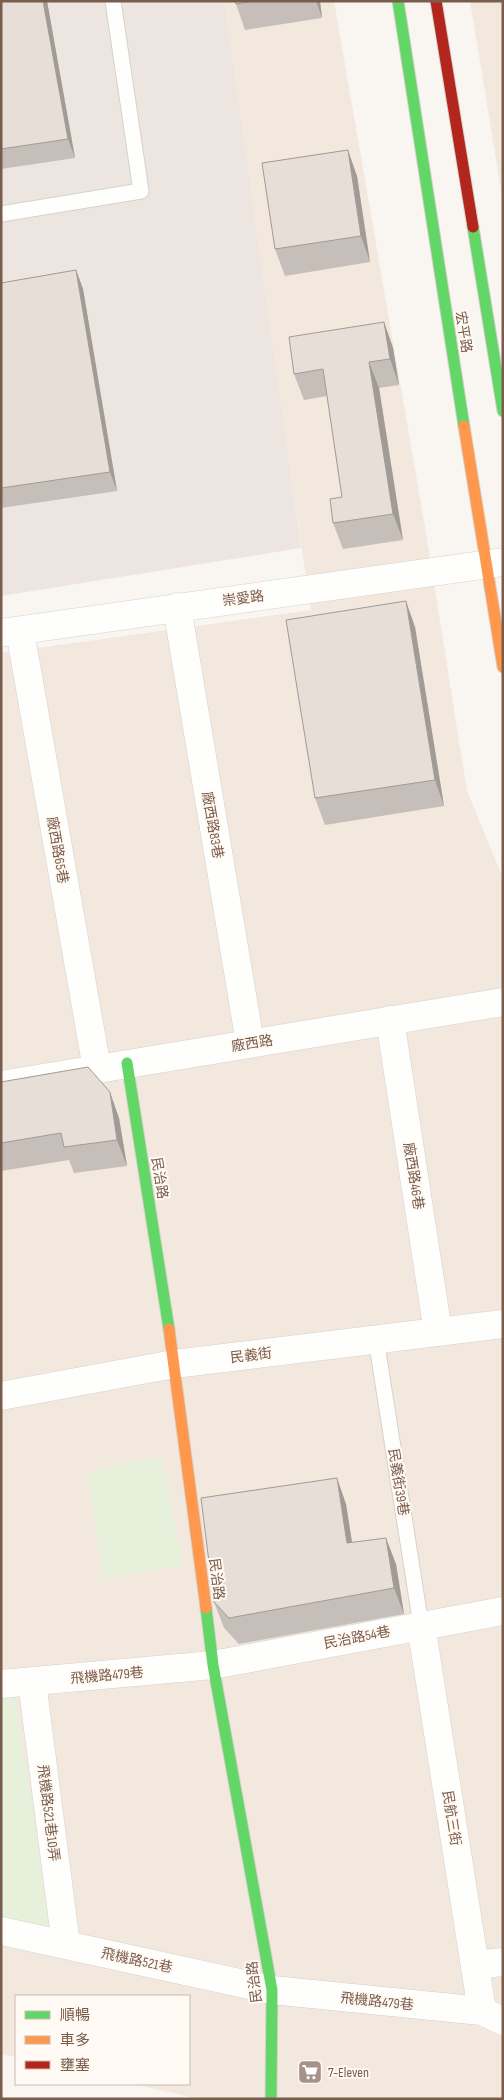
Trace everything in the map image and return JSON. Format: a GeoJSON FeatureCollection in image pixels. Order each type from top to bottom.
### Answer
{"type":"FeatureCollection","features":[{"type":"Feature","properties":{"kind":"street","name":"宏平路"},"geometry":{"type":"LineString","coordinates":[[398,1],[494,563],[503,667]]}},
{"type":"Feature","properties":{"kind":"street","name":"宏平路"},"geometry":{"type":"LineString","coordinates":[[436,1],[498,352],[503,411]]}},
{"type":"Feature","properties":{"kind":"street","name":"崇愛路"},"geometry":{"type":"LineString","coordinates":[[11,632],[494,563]]}},
{"type":"Feature","properties":{"kind":"street","name":"廠西路83巷"},"geometry":{"type":"LineString","coordinates":[[177,607],[250,1043]]}},
{"type":"Feature","properties":{"kind":"street","name":"廠西路65巷"},"geometry":{"type":"LineString","coordinates":[[11,632],[97,1069]]}},
{"type":"Feature","properties":{"kind":"street","name":"廠西路"},"geometry":{"type":"LineString","coordinates":[[1,1085],[503,1002]]}},
{"type":"Feature","properties":{"kind":"street","name":"廠西路46巷"},"geometry":{"type":"LineString","coordinates":[[390,1020],[438,1332]]}},
{"type":"Feature","properties":{"kind":"street","name":"民治路"},"geometry":{"type":"LineString","coordinates":[[127,1063],[174,1364],[212,1665],[272,1990],[271,2099]]}},
{"type":"Feature","properties":{"kind":"street","name":"民義街"},"geometry":{"type":"LineString","coordinates":[[1,1396],[174,1364],[503,1324]]}},
{"type":"Feature","properties":{"kind":"street","name":"民治路54巷"},"geometry":{"type":"LineString","coordinates":[[212,1665],[503,1611]]}},
{"type":"Feature","properties":{"kind":"street","name":"民航三街"},"geometry":{"type":"LineString","coordinates":[[421,1625],[475,1965],[493,2016]]}},
{"type":"Feature","properties":{"kind":"street","name":"飛機路479巷"},"geometry":{"type":"LineString","coordinates":[[1,1684],[212,1665]]}},
{"type":"Feature","properties":{"kind":"street","name":"飛機路521巷10弄"},"geometry":{"type":"LineString","coordinates":[[32,1682],[66,1945]]}},
{"type":"Feature","properties":{"kind":"street","name":"飛機路521巷"},"geometry":{"type":"LineString","coordinates":[[1,1931],[272,1990]]}},
{"type":"Feature","properties":{"kind":"street"},"geometry":{"type":"LineString","coordinates":[[475,1965],[503,1962]]}},
{"type":"Feature","properties":{"kind":"street","name":"飛機路479巷"},"geometry":{"type":"LineString","coordinates":[[272,1990],[493,2016]]}},
{"type":"Feature","properties":{"kind":"lane"},"geometry":{"type":"LineString","coordinates":[[1,214],[141,191],[113,1]]}},
{"type":"Feature","properties":{"kind":"lane","name":"民義街39巷"},"geometry":{"type":"LineString","coordinates":[[376,1339],[421,1625]]}},
{"type":"Feature","properties":{"kind":"shaded area"},"geometry":{"type":"Polygon","coordinates":[[[1,1],[224,1],[301,548],[1,596],[1,1]]]}},
{"type":"Feature","properties":{"kind":"shaded area"},"geometry":{"type":"Polygon","coordinates":[[[219,1],[334,1],[425,527],[467,791],[503,878],[503,2099],[199,2099],[137,2085],[190,2085],[190,1995],[15,1995],[15,2057],[1,2054],[1,653],[311,610],[219,1]]]}},
{"type":"Feature","properties":{"kind":"shaded area"},"geometry":{"type":"Polygon","coordinates":[[[470,1],[503,1],[503,202],[470,1]]]}},
{"type":"Feature","properties":{"kind":"green space"},"geometry":{"type":"Polygon","coordinates":[[[162,1456],[182,1565],[103,1580],[87,1472],[162,1456]]]}},
{"type":"Feature","properties":{"kind":"green space"},"geometry":{"type":"Polygon","coordinates":[[[13,1686],[52,1928],[1,1916],[1,1688],[13,1686]]]}},
{"type":"Feature","properties":{"kind":"building"},"geometry":{"type":"Polygon","coordinates":[[[1,1],[43,1],[68,139],[1,149],[1,1]]]}},
{"type":"Feature","properties":{"kind":"building"},"geometry":{"type":"Polygon","coordinates":[[[235,1],[254,1],[236,4],[235,1]]]}},
{"type":"Feature","properties":{"kind":"building"},"geometry":{"type":"Polygon","coordinates":[[[348,150],[361,236],[275,249],[262,163],[348,150]]]}},
{"type":"Feature","properties":{"kind":"building"},"geometry":{"type":"Polygon","coordinates":[[[76,270],[110,472],[1,488],[1,283],[76,270]]]}},
{"type":"Feature","properties":{"kind":"building"},"geometry":{"type":"Polygon","coordinates":[[[384,322],[390,359],[369,362],[393,514],[333,523],[330,499],[342,497],[323,369],[294,374],[289,337],[384,322]]]}},
{"type":"Feature","properties":{"kind":"building"},"geometry":{"type":"Polygon","coordinates":[[[406,601],[435,780],[315,798],[286,620],[406,601]]]}},
{"type":"Feature","properties":{"kind":"building"},"geometry":{"type":"Polygon","coordinates":[[[88,1067],[110,1092],[117,1140],[64,1147],[61,1133],[1,1143],[1,1082],[88,1067]]]}},
{"type":"Feature","properties":{"kind":"building"},"geometry":{"type":"Polygon","coordinates":[[[337,1478],[347,1543],[386,1538],[394,1588],[229,1618],[214,1602],[201,1498],[337,1478]]]}},
{"type":"Feature","properties":{"kind":"traffic: fast"},"geometry":{"type":"LineString","coordinates":[[398,1],[464,426]]}},
{"type":"Feature","properties":{"kind":"traffic: fast"},"geometry":{"type":"LineString","coordinates":[[473,227],[503,411]]}},
{"type":"Feature","properties":{"kind":"traffic: fast"},"geometry":{"type":"LineString","coordinates":[[127,1063],[169,1329]]}},
{"type":"Feature","properties":{"kind":"traffic: fast"},"geometry":{"type":"LineString","coordinates":[[206,1608],[213,1665],[272,1990],[271,2099]]}},
{"type":"Feature","properties":{"kind":"traffic: slow"},"geometry":{"type":"LineString","coordinates":[[464,426],[503,667]]}},
{"type":"Feature","properties":{"kind":"traffic: slow"},"geometry":{"type":"LineString","coordinates":[[169,1329],[206,1608]]}},
{"type":"Feature","properties":{"kind":"traffic: jam"},"geometry":{"type":"LineString","coordinates":[[436,1],[473,227]]}},
{"type":"Feature","properties":{"kind":"place","name":"7-Eleven"},"geometry":{"type":"Point","coordinates":[310,2072]}}]}
